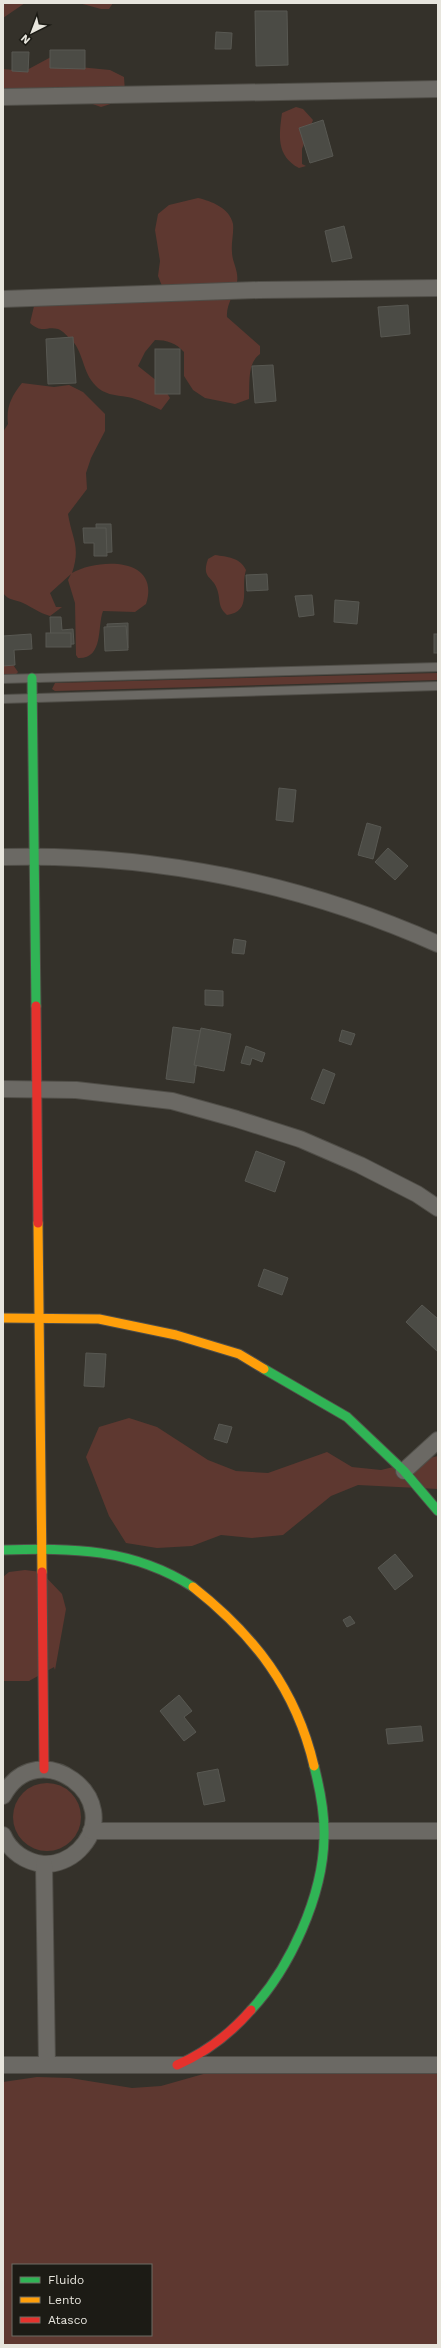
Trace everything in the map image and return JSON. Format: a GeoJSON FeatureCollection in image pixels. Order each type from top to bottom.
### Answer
{"type":"FeatureCollection","features":[{"type":"Feature","properties":{"kind":"street"},"geometry":{"type":"LineString","coordinates":[[3,97],[438,90]]}},
{"type":"Feature","properties":{"kind":"street"},"geometry":{"type":"LineString","coordinates":[[3,299],[259,290],[438,288]]}},
{"type":"Feature","properties":{"kind":"street"},"geometry":{"type":"LineString","coordinates":[[32,678],[44,1769]]}},
{"type":"Feature","properties":{"kind":"street"},"geometry":{"type":"LineString","coordinates":[[3,857],[34,856],[134,861],[216,873],[294,892],[415,934],[438,944]]}},
{"type":"Feature","properties":{"kind":"street"},"geometry":{"type":"LineString","coordinates":[[3,1089],[37,1088],[76,1090],[172,1101],[237,1119],[300,1139],[360,1165],[417,1194],[438,1208]]}},
{"type":"Feature","properties":{"kind":"street"},"geometry":{"type":"LineString","coordinates":[[3,1318],[99,1319],[176,1335],[239,1354],[347,1417],[404,1471],[438,1511]]}},
{"type":"Feature","properties":{"kind":"street"},"geometry":{"type":"LineString","coordinates":[[404,1471],[438,1440]]}},
{"type":"Feature","properties":{"kind":"street"},"geometry":{"type":"LineString","coordinates":[[3,1550],[84,1548],[125,1557],[155,1567],[186,1583],[218,1608],[248,1636],[275,1670],[302,1723],[310,1747],[323,1805],[324,1831],[323,1853],[314,1890],[294,1949],[282,1972],[267,1992],[236,2026],[204,2053],[177,2065]]}},
{"type":"Feature","properties":{"kind":"street"},"geometry":{"type":"LineString","coordinates":[[3,1835],[15,1853],[29,1861],[44,1864],[59,1862],[73,1856],[84,1845],[91,1831],[93,1817],[91,1802],[84,1788],[73,1778],[59,1771],[44,1769],[30,1772],[17,1778],[4,1791]]}},
{"type":"Feature","properties":{"kind":"street"},"geometry":{"type":"LineString","coordinates":[[91,1831],[438,1831]]}},
{"type":"Feature","properties":{"kind":"street"},"geometry":{"type":"LineString","coordinates":[[44,1864],[47,2065]]}},
{"type":"Feature","properties":{"kind":"street"},"geometry":{"type":"LineString","coordinates":[[3,2065],[438,2065]]}},
{"type":"Feature","properties":{"kind":"lane"},"geometry":{"type":"LineString","coordinates":[[3,678],[438,667]]}},
{"type":"Feature","properties":{"kind":"lane"},"geometry":{"type":"LineString","coordinates":[[3,700],[438,686]]}},
{"type":"Feature","properties":{"kind":"shaded area"},"geometry":{"type":"Polygon","coordinates":[[[3,3],[25,3],[3,18],[3,3]]]}},
{"type":"Feature","properties":{"kind":"shaded area"},"geometry":{"type":"Polygon","coordinates":[[[79,3],[113,3],[109,9],[101,9],[79,3]]]}},
{"type":"Feature","properties":{"kind":"shaded area"},"geometry":{"type":"Polygon","coordinates":[[[51,57],[79,67],[110,70],[124,77],[125,92],[123,100],[101,107],[50,89],[3,96],[3,69],[25,71],[51,57]]]}},
{"type":"Feature","properties":{"kind":"shaded area"},"geometry":{"type":"Polygon","coordinates":[[[296,107],[303,109],[313,120],[302,149],[302,164],[306,166],[299,168],[286,157],[280,137],[282,113],[296,107]]]}},
{"type":"Feature","properties":{"kind":"shaded area"},"geometry":{"type":"Polygon","coordinates":[[[198,198],[219,206],[231,218],[233,224],[232,256],[236,270],[237,282],[228,308],[227,317],[260,346],[260,354],[256,358],[251,368],[249,380],[249,399],[235,404],[205,398],[193,390],[184,376],[184,352],[174,344],[167,341],[155,340],[145,352],[138,366],[162,385],[170,398],[161,410],[132,398],[110,394],[100,389],[91,380],[76,346],[65,333],[54,328],[41,329],[30,323],[35,302],[164,291],[158,276],[160,261],[155,230],[158,214],[169,205],[198,198]]]}},
{"type":"Feature","properties":{"kind":"shaded area"},"geometry":{"type":"Polygon","coordinates":[[[22,383],[54,387],[69,385],[83,392],[105,414],[105,431],[91,458],[86,473],[87,489],[68,514],[76,549],[75,564],[72,573],[97,565],[125,565],[136,570],[145,577],[148,589],[146,604],[135,612],[103,611],[96,648],[86,657],[78,658],[76,655],[75,603],[68,580],[71,574],[50,593],[56,607],[62,607],[50,616],[23,603],[10,599],[3,593],[3,432],[8,424],[10,402],[22,383]]]}},
{"type":"Feature","properties":{"kind":"shaded area"},"geometry":{"type":"Polygon","coordinates":[[[215,555],[237,560],[246,570],[243,604],[235,613],[227,615],[224,612],[220,606],[215,585],[208,577],[206,565],[208,559],[215,555]]]}},
{"type":"Feature","properties":{"kind":"shaded area"},"geometry":{"type":"Polygon","coordinates":[[[3,650],[18,672],[13,678],[3,680],[3,650]]]}},
{"type":"Feature","properties":{"kind":"shaded area"},"geometry":{"type":"Polygon","coordinates":[[[438,673],[438,680],[55,691],[52,689],[55,683],[438,673]]]}},
{"type":"Feature","properties":{"kind":"shaded area"},"geometry":{"type":"Polygon","coordinates":[[[129,1418],[157,1427],[208,1460],[236,1471],[268,1473],[327,1452],[352,1467],[381,1470],[438,1456],[438,1489],[358,1485],[331,1496],[283,1535],[252,1538],[221,1535],[192,1546],[157,1548],[126,1543],[109,1516],[86,1457],[99,1427],[129,1418]]]}},
{"type":"Feature","properties":{"kind":"shaded area"},"geometry":{"type":"Polygon","coordinates":[[[25,1570],[41,1572],[62,1594],[66,1609],[55,1670],[54,1667],[29,1681],[3,1681],[3,1577],[9,1572],[25,1570]]]}},
{"type":"Feature","properties":{"kind":"shaded area"},"geometry":{"type":"Polygon","coordinates":[[[47,1783],[60,1786],[71,1793],[78,1804],[81,1817],[78,1830],[71,1841],[60,1848],[47,1851],[34,1848],[23,1841],[16,1830],[13,1817],[16,1804],[23,1793],[34,1786],[47,1783]]]}},
{"type":"Feature","properties":{"kind":"shaded area"},"geometry":{"type":"Polygon","coordinates":[[[438,2067],[438,2345],[3,2345],[3,2082],[37,2077],[70,2078],[132,2088],[161,2086],[221,2069],[438,2067]]]}},
{"type":"Feature","properties":{"kind":"building"},"geometry":{"type":"Polygon","coordinates":[[[255,11],[287,11],[288,65],[256,66],[255,11]]]}},
{"type":"Feature","properties":{"kind":"building"},"geometry":{"type":"Polygon","coordinates":[[[216,32],[232,33],[231,49],[215,49],[216,32]]]}},
{"type":"Feature","properties":{"kind":"building"},"geometry":{"type":"Polygon","coordinates":[[[50,50],[85,50],[85,69],[50,68],[50,50]]]}},
{"type":"Feature","properties":{"kind":"building"},"geometry":{"type":"Polygon","coordinates":[[[12,52],[29,52],[28,72],[12,71],[12,52]]]}},
{"type":"Feature","properties":{"kind":"building"},"geometry":{"type":"Polygon","coordinates":[[[323,120],[333,156],[310,163],[299,128],[323,120]]]}},
{"type":"Feature","properties":{"kind":"building"},"geometry":{"type":"Polygon","coordinates":[[[344,226],[352,258],[332,262],[325,231],[344,226]]]}},
{"type":"Feature","properties":{"kind":"building"},"geometry":{"type":"Polygon","coordinates":[[[408,305],[410,334],[381,337],[378,307],[408,305]]]}},
{"type":"Feature","properties":{"kind":"building"},"geometry":{"type":"Polygon","coordinates":[[[73,337],[76,383],[48,384],[46,339],[73,337]]]}},
{"type":"Feature","properties":{"kind":"building"},"geometry":{"type":"Polygon","coordinates":[[[155,349],[180,349],[180,394],[155,394],[155,349]]]}},
{"type":"Feature","properties":{"kind":"building"},"geometry":{"type":"Polygon","coordinates":[[[273,365],[276,401],[255,403],[252,366],[273,365]]]}},
{"type":"Feature","properties":{"kind":"building"},"geometry":{"type":"Polygon","coordinates":[[[96,524],[111,524],[112,552],[97,553],[96,524]]]}},
{"type":"Feature","properties":{"kind":"building"},"geometry":{"type":"Polygon","coordinates":[[[83,528],[106,528],[107,556],[94,556],[94,543],[84,543],[83,528]]]}},
{"type":"Feature","properties":{"kind":"building"},"geometry":{"type":"Polygon","coordinates":[[[267,574],[268,590],[247,591],[246,575],[267,574]]]}},
{"type":"Feature","properties":{"kind":"building"},"geometry":{"type":"Polygon","coordinates":[[[312,595],[314,615],[299,617],[295,596],[312,595]]]}},
{"type":"Feature","properties":{"kind":"building"},"geometry":{"type":"Polygon","coordinates":[[[335,600],[359,602],[357,624],[334,622],[335,600]]]}},
{"type":"Feature","properties":{"kind":"building"},"geometry":{"type":"Polygon","coordinates":[[[50,617],[61,617],[62,630],[73,629],[74,644],[51,645],[50,617]]]}},
{"type":"Feature","properties":{"kind":"building"},"geometry":{"type":"Polygon","coordinates":[[[128,623],[128,648],[108,648],[107,624],[128,623]]]}},
{"type":"Feature","properties":{"kind":"building"},"geometry":{"type":"Polygon","coordinates":[[[126,626],[128,650],[105,651],[104,627],[126,626]]]}},
{"type":"Feature","properties":{"kind":"building"},"geometry":{"type":"Polygon","coordinates":[[[46,633],[71,633],[71,647],[46,647],[46,633]]]}},
{"type":"Feature","properties":{"kind":"building"},"geometry":{"type":"Polygon","coordinates":[[[31,634],[32,649],[14,650],[15,665],[3,666],[3,636],[31,634]]]}},
{"type":"Feature","properties":{"kind":"building"},"geometry":{"type":"Polygon","coordinates":[[[434,634],[438,634],[438,653],[434,653],[434,634]]]}},
{"type":"Feature","properties":{"kind":"building"},"geometry":{"type":"Polygon","coordinates":[[[279,788],[296,790],[293,822],[276,820],[279,788]]]}},
{"type":"Feature","properties":{"kind":"building"},"geometry":{"type":"Polygon","coordinates":[[[367,823],[381,827],[373,859],[358,855],[367,823]]]}},
{"type":"Feature","properties":{"kind":"building"},"geometry":{"type":"Polygon","coordinates":[[[388,848],[408,866],[395,880],[375,862],[388,848]]]}},
{"type":"Feature","properties":{"kind":"building"},"geometry":{"type":"Polygon","coordinates":[[[234,939],[246,941],[244,954],[232,953],[234,939]]]}},
{"type":"Feature","properties":{"kind":"building"},"geometry":{"type":"Polygon","coordinates":[[[205,990],[223,991],[223,1006],[205,1005],[205,990]]]}},
{"type":"Feature","properties":{"kind":"building"},"geometry":{"type":"Polygon","coordinates":[[[173,1027],[201,1031],[194,1083],[166,1079],[173,1027]]]}},
{"type":"Feature","properties":{"kind":"building"},"geometry":{"type":"Polygon","coordinates":[[[201,1028],[231,1034],[224,1071],[194,1065],[201,1028]]]}},
{"type":"Feature","properties":{"kind":"building"},"geometry":{"type":"Polygon","coordinates":[[[342,1030],[355,1034],[351,1045],[339,1041],[342,1030]]]}},
{"type":"Feature","properties":{"kind":"building"},"geometry":{"type":"Polygon","coordinates":[[[246,1046],[265,1053],[262,1062],[252,1058],[250,1065],[241,1063],[246,1046]]]}},
{"type":"Feature","properties":{"kind":"building"},"geometry":{"type":"Polygon","coordinates":[[[323,1069],[335,1074],[324,1104],[311,1099],[323,1069]]]}},
{"type":"Feature","properties":{"kind":"building"},"geometry":{"type":"Polygon","coordinates":[[[256,1151],[285,1162],[275,1192],[245,1181],[256,1151]]]}},
{"type":"Feature","properties":{"kind":"building"},"geometry":{"type":"Polygon","coordinates":[[[264,1269],[288,1278],[282,1295],[258,1286],[264,1269]]]}},
{"type":"Feature","properties":{"kind":"building"},"geometry":{"type":"Polygon","coordinates":[[[422,1305],[438,1319],[438,1352],[406,1322],[422,1305]]]}},
{"type":"Feature","properties":{"kind":"building"},"geometry":{"type":"Polygon","coordinates":[[[86,1353],[106,1354],[104,1387],[84,1386],[86,1353]]]}},
{"type":"Feature","properties":{"kind":"building"},"geometry":{"type":"Polygon","coordinates":[[[219,1424],[232,1427],[227,1443],[214,1439],[219,1424]]]}},
{"type":"Feature","properties":{"kind":"building"},"geometry":{"type":"Polygon","coordinates":[[[395,1554],[413,1576],[395,1590],[378,1568],[395,1554]]]}},
{"type":"Feature","properties":{"kind":"building"},"geometry":{"type":"Polygon","coordinates":[[[350,1616],[355,1623],[347,1627],[343,1620],[350,1616]]]}},
{"type":"Feature","properties":{"kind":"building"},"geometry":{"type":"Polygon","coordinates":[[[179,1695],[192,1711],[184,1717],[196,1732],[184,1741],[160,1711],[179,1695]]]}},
{"type":"Feature","properties":{"kind":"building"},"geometry":{"type":"Polygon","coordinates":[[[421,1726],[423,1741],[388,1744],[386,1729],[421,1726]]]}},
{"type":"Feature","properties":{"kind":"building"},"geometry":{"type":"Polygon","coordinates":[[[218,1769],[225,1801],[204,1805],[197,1773],[218,1769]]]}},
{"type":"Feature","properties":{"kind":"traffic: fast"},"geometry":{"type":"LineString","coordinates":[[32,678],[36,1006]]}},
{"type":"Feature","properties":{"kind":"traffic: fast"},"geometry":{"type":"LineString","coordinates":[[264,1369],[347,1417],[404,1471],[438,1511]]}},
{"type":"Feature","properties":{"kind":"traffic: fast"},"geometry":{"type":"LineString","coordinates":[[3,1550],[54,1549],[101,1553],[147,1564],[170,1574],[193,1587]]}},
{"type":"Feature","properties":{"kind":"traffic: fast"},"geometry":{"type":"LineString","coordinates":[[251,2010],[279,1974],[291,1952],[302,1930],[318,1883],[322,1860],[324,1820],[322,1802],[314,1766]]}},
{"type":"Feature","properties":{"kind":"traffic: slow"},"geometry":{"type":"LineString","coordinates":[[38,1223],[42,1572]]}},
{"type":"Feature","properties":{"kind":"traffic: slow"},"geometry":{"type":"LineString","coordinates":[[3,1318],[99,1319],[176,1335],[239,1354],[264,1369]]}},
{"type":"Feature","properties":{"kind":"traffic: slow"},"geometry":{"type":"LineString","coordinates":[[193,1587],[235,1624],[270,1666],[284,1688],[296,1712],[306,1738],[314,1766]]}},
{"type":"Feature","properties":{"kind":"traffic: jam"},"geometry":{"type":"LineString","coordinates":[[36,1006],[38,1223]]}},
{"type":"Feature","properties":{"kind":"traffic: jam"},"geometry":{"type":"LineString","coordinates":[[42,1572],[44,1769]]}},
{"type":"Feature","properties":{"kind":"traffic: jam"},"geometry":{"type":"LineString","coordinates":[[177,2065],[217,2042],[235,2027],[251,2010]]}}]}
